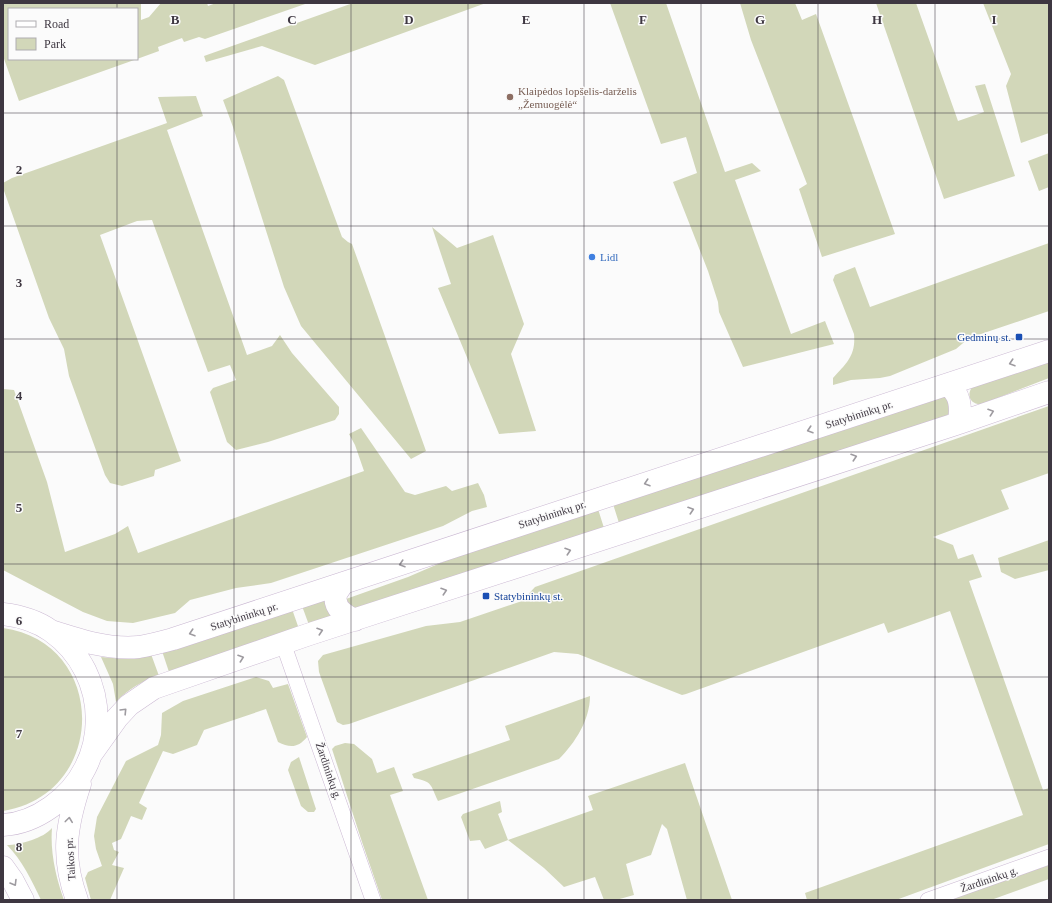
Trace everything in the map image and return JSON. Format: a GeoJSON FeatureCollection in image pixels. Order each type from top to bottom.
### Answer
{"type":"FeatureCollection","features":[{"type":"Feature","properties":{"kind":"main road","name":"Statybininkų pr."},"geometry":{"type":"LineString","coordinates":[[43,626],[85,642],[121,647],[138,647],[173,639],[1049,351]]}},
{"type":"Feature","properties":{"kind":"main road"},"geometry":{"type":"LineString","coordinates":[[947,385],[954,389],[960,401],[959,423]]}},
{"type":"Feature","properties":{"kind":"main road"},"geometry":{"type":"LineString","coordinates":[[3,825],[26,820],[43,812],[64,796],[73,787],[117,718],[129,705],[154,688],[283,643],[959,423],[1049,392]]}},
{"type":"Feature","properties":{"kind":"main road"},"geometry":{"type":"LineString","coordinates":[[343,583],[336,595],[336,603],[345,615],[355,620]]}},
{"type":"Feature","properties":{"kind":"main road"},"geometry":{"type":"LineString","coordinates":[[3,602],[43,626],[66,644],[88,676],[95,695],[97,714],[96,734],[88,762]]}},
{"type":"Feature","properties":{"kind":"main road"},"geometry":{"type":"LineString","coordinates":[[3,614],[17,616],[43,626]]}},
{"type":"Feature","properties":{"kind":"main road","name":"Taikos pr."},"geometry":{"type":"LineString","coordinates":[[77,900],[72,886],[68,864],[67,841],[70,813],[88,762]]}},
{"type":"Feature","properties":{"kind":"main road"},"geometry":{"type":"LineString","coordinates":[[3,868],[13,881],[23,900]]}},
{"type":"Feature","properties":{"kind":"street","name":"Žardininkų g."},"geometry":{"type":"LineString","coordinates":[[283,643],[373,900]]}},
{"type":"Feature","properties":{"kind":"street","name":"Žardininkų g."},"geometry":{"type":"LineString","coordinates":[[928,900],[1049,857]]}},
{"type":"Feature","properties":{"kind":"green space"},"geometry":{"type":"Polygon","coordinates":[[[3,3],[141,3],[141,20],[149,17],[161,3],[207,3],[208,6],[216,3],[308,3],[205,39],[199,37],[184,42],[182,38],[158,47],[159,51],[138,59],[138,8],[8,8],[8,60],[134,60],[19,101],[3,56],[3,3]]]}},
{"type":"Feature","properties":{"kind":"green space"},"geometry":{"type":"Polygon","coordinates":[[[353,3],[486,3],[315,65],[262,46],[206,62],[204,56],[353,3]]]}},
{"type":"Feature","properties":{"kind":"green space"},"geometry":{"type":"Polygon","coordinates":[[[610,3],[666,3],[725,172],[752,163],[761,171],[735,180],[791,334],[825,321],[834,344],[743,367],[719,312],[718,302],[708,271],[673,182],[697,173],[686,137],[661,144],[610,3]]]}},
{"type":"Feature","properties":{"kind":"green space"},"geometry":{"type":"Polygon","coordinates":[[[740,3],[795,3],[802,20],[816,14],[895,234],[822,257],[799,189],[807,184],[751,40],[740,3]]]}},
{"type":"Feature","properties":{"kind":"green space"},"geometry":{"type":"Polygon","coordinates":[[[876,3],[916,3],[958,121],[984,112],[975,86],[985,84],[1015,176],[944,199],[876,3]]]}},
{"type":"Feature","properties":{"kind":"green space"},"geometry":{"type":"Polygon","coordinates":[[[983,3],[1049,3],[1049,133],[1021,143],[1006,86],[1011,74],[983,3]]]}},
{"type":"Feature","properties":{"kind":"green space"},"geometry":{"type":"Polygon","coordinates":[[[278,76],[284,80],[342,237],[352,244],[426,451],[411,459],[301,326],[284,287],[223,100],[278,76]]]}},
{"type":"Feature","properties":{"kind":"green space"},"geometry":{"type":"Polygon","coordinates":[[[196,96],[203,116],[167,130],[247,355],[272,346],[280,335],[292,353],[339,407],[339,414],[335,420],[268,442],[236,450],[227,442],[210,392],[213,388],[236,380],[230,365],[208,372],[152,220],[137,221],[100,235],[181,461],[155,470],[154,476],[122,486],[110,483],[105,475],[69,376],[64,349],[49,318],[3,188],[3,183],[12,178],[167,123],[158,97],[196,96]]]}},
{"type":"Feature","properties":{"kind":"green space"},"geometry":{"type":"Polygon","coordinates":[[[1049,153],[1049,187],[1039,191],[1028,161],[1049,153]]]}},
{"type":"Feature","properties":{"kind":"green space"},"geometry":{"type":"Polygon","coordinates":[[[432,227],[457,248],[493,235],[524,324],[511,354],[536,431],[499,434],[438,288],[451,284],[432,227]]]}},
{"type":"Feature","properties":{"kind":"green space"},"geometry":{"type":"Polygon","coordinates":[[[1049,243],[1049,311],[969,338],[956,349],[890,376],[851,380],[833,385],[833,378],[850,358],[854,348],[854,334],[833,280],[835,275],[855,267],[870,307],[1049,243]]]}},
{"type":"Feature","properties":{"kind":"green space"},"geometry":{"type":"Polygon","coordinates":[[[1049,359],[1049,378],[982,404],[972,401],[969,394],[972,387],[1049,359]]]}},
{"type":"Feature","properties":{"kind":"green space"},"geometry":{"type":"Polygon","coordinates":[[[3,389],[14,390],[47,482],[65,552],[115,534],[128,526],[138,553],[364,471],[355,445],[349,434],[361,428],[405,492],[415,495],[446,486],[452,491],[478,483],[484,495],[487,507],[472,511],[443,526],[271,583],[236,588],[190,600],[175,613],[133,623],[107,621],[83,612],[3,570],[3,389]]]}},
{"type":"Feature","properties":{"kind":"green space"},"geometry":{"type":"Polygon","coordinates":[[[945,396],[949,397],[950,413],[946,416],[619,523],[613,504],[945,396]]]}},
{"type":"Feature","properties":{"kind":"green space"},"geometry":{"type":"Polygon","coordinates":[[[1049,406],[1049,473],[1001,490],[1009,509],[933,537],[953,545],[958,559],[973,554],[982,577],[969,581],[1043,790],[1049,788],[1049,844],[896,900],[807,900],[805,893],[1023,815],[950,611],[888,633],[884,623],[682,695],[578,654],[554,652],[349,724],[343,725],[337,722],[319,672],[318,661],[323,655],[426,626],[460,622],[522,601],[535,587],[1049,406]]]}},
{"type":"Feature","properties":{"kind":"green space"},"geometry":{"type":"Polygon","coordinates":[[[598,509],[604,528],[352,611],[348,609],[346,599],[408,577],[466,552],[598,509]]]}},
{"type":"Feature","properties":{"kind":"green space"},"geometry":{"type":"Polygon","coordinates":[[[1049,540],[1049,570],[1015,579],[1001,572],[998,558],[1049,540]]]}},
{"type":"Feature","properties":{"kind":"green space"},"geometry":{"type":"Polygon","coordinates":[[[326,598],[327,607],[332,618],[309,625],[302,606],[326,598]]]}},
{"type":"Feature","properties":{"kind":"green space"},"geometry":{"type":"Polygon","coordinates":[[[292,609],[299,629],[169,672],[162,651],[292,609]]]}},
{"type":"Feature","properties":{"kind":"green space"},"geometry":{"type":"Polygon","coordinates":[[[3,628],[37,639],[62,660],[77,688],[82,718],[77,749],[62,777],[38,799],[3,811],[3,628]]]}},
{"type":"Feature","properties":{"kind":"green space"},"geometry":{"type":"Polygon","coordinates":[[[151,654],[159,676],[136,686],[125,693],[116,702],[113,684],[101,657],[127,658],[151,654]]]}},
{"type":"Feature","properties":{"kind":"green space"},"geometry":{"type":"Polygon","coordinates":[[[256,677],[269,681],[273,688],[288,684],[307,737],[304,741],[294,746],[278,742],[266,709],[204,730],[197,745],[173,754],[163,751],[139,803],[147,808],[142,820],[131,816],[121,839],[112,843],[114,850],[119,852],[112,865],[124,868],[110,900],[91,900],[85,878],[88,872],[102,866],[96,849],[94,836],[97,817],[126,761],[158,745],[161,735],[162,713],[183,701],[256,677]]]}},
{"type":"Feature","properties":{"kind":"green space"},"geometry":{"type":"Polygon","coordinates":[[[590,696],[584,722],[571,746],[559,759],[438,801],[432,787],[425,781],[414,778],[412,774],[510,740],[505,726],[590,696]]]}},
{"type":"Feature","properties":{"kind":"green space"},"geometry":{"type":"Polygon","coordinates":[[[345,743],[354,744],[372,759],[377,773],[394,767],[403,791],[390,795],[428,900],[382,900],[332,749],[335,746],[345,743]]]}},
{"type":"Feature","properties":{"kind":"green space"},"geometry":{"type":"Polygon","coordinates":[[[299,757],[316,809],[314,812],[308,812],[301,806],[288,770],[291,762],[299,757]]]}},
{"type":"Feature","properties":{"kind":"green space"},"geometry":{"type":"Polygon","coordinates":[[[685,763],[732,900],[687,900],[667,829],[662,824],[651,855],[626,864],[634,895],[616,900],[604,900],[595,877],[564,887],[544,868],[508,840],[593,810],[588,796],[685,763]]]}},
{"type":"Feature","properties":{"kind":"green space"},"geometry":{"type":"Polygon","coordinates":[[[500,801],[502,812],[498,814],[508,840],[485,849],[480,840],[470,841],[461,817],[463,814],[500,801]]]}},
{"type":"Feature","properties":{"kind":"green space"},"geometry":{"type":"Polygon","coordinates":[[[52,828],[54,865],[64,900],[41,900],[22,864],[7,845],[18,844],[38,838],[52,828]]]}},
{"type":"Feature","properties":{"kind":"green space"},"geometry":{"type":"Polygon","coordinates":[[[1049,865],[1049,879],[991,900],[949,900],[1049,865]]]}},
{"type":"Feature","properties":{"kind":"place","name":"Klaipėdos lopšelis-darželis „Žemuogėlė“"},"geometry":{"type":"Point","coordinates":[510,97]}},
{"type":"Feature","properties":{"kind":"place","name":"Lidl"},"geometry":{"type":"Point","coordinates":[592,257]}},
{"type":"Feature","properties":{"kind":"place","name":"Gedminų st."},"geometry":{"type":"Point","coordinates":[1019,337]}},
{"type":"Feature","properties":{"kind":"place","name":"Statybininkų st."},"geometry":{"type":"Point","coordinates":[486,596]}}]}
